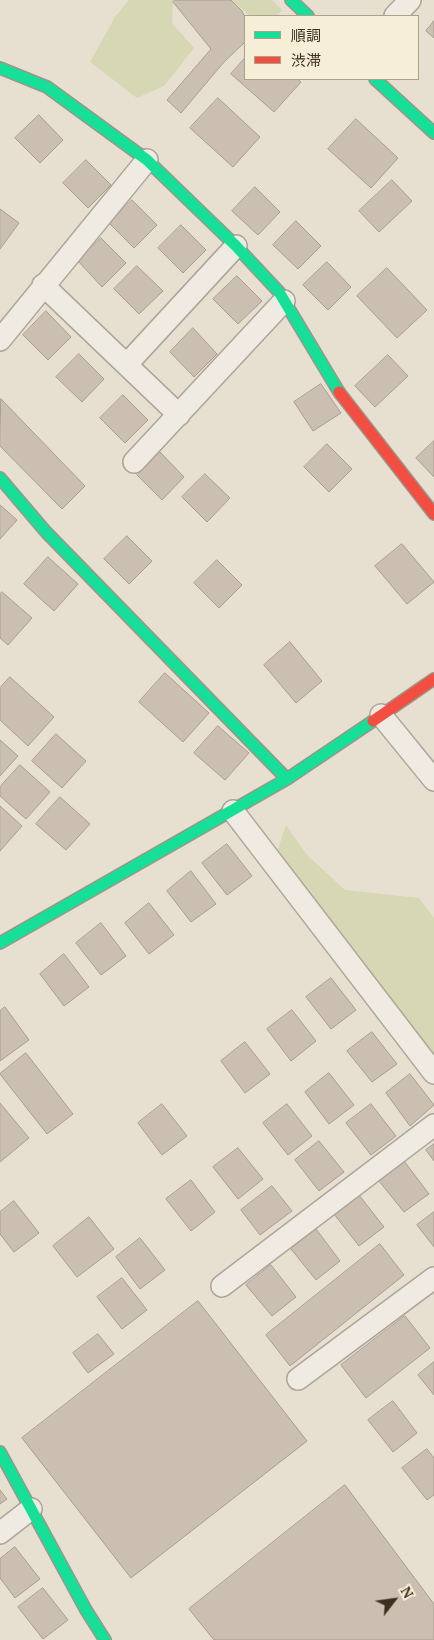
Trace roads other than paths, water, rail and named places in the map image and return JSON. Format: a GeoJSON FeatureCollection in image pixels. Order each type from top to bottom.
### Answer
{"type":"FeatureCollection","features":[{"type":"Feature","properties":{"kind":"street"},"geometry":{"type":"LineString","coordinates":[[291,0],[307,15]]}},
{"type":"Feature","properties":{"kind":"street"},"geometry":{"type":"LineString","coordinates":[[396,15],[410,0]]}},
{"type":"Feature","properties":{"kind":"street"},"geometry":{"type":"LineString","coordinates":[[0,68],[47,87],[147,160],[236,246],[279,292],[343,399],[434,514]]}},
{"type":"Feature","properties":{"kind":"street"},"geometry":{"type":"LineString","coordinates":[[376,80],[434,133]]}},
{"type":"Feature","properties":{"kind":"street"},"geometry":{"type":"LineString","coordinates":[[0,340],[147,160]]}},
{"type":"Feature","properties":{"kind":"street"},"geometry":{"type":"LineString","coordinates":[[127,364],[236,246]]}},
{"type":"Feature","properties":{"kind":"street"},"geometry":{"type":"LineString","coordinates":[[44,285],[179,415]]}},
{"type":"Feature","properties":{"kind":"street"},"geometry":{"type":"LineString","coordinates":[[134,462],[284,301]]}},
{"type":"Feature","properties":{"kind":"street"},"geometry":{"type":"LineString","coordinates":[[0,478],[46,532],[287,779]]}},
{"type":"Feature","properties":{"kind":"street"},"geometry":{"type":"LineString","coordinates":[[0,943],[287,779],[434,679]]}},
{"type":"Feature","properties":{"kind":"street"},"geometry":{"type":"LineString","coordinates":[[381,715],[434,780]]}},
{"type":"Feature","properties":{"kind":"street"},"geometry":{"type":"LineString","coordinates":[[233,811],[434,1073]]}},
{"type":"Feature","properties":{"kind":"street"},"geometry":{"type":"LineString","coordinates":[[222,1286],[434,1125]]}},
{"type":"Feature","properties":{"kind":"street"},"geometry":{"type":"LineString","coordinates":[[298,1380],[434,1278]]}},
{"type":"Feature","properties":{"kind":"street"},"geometry":{"type":"LineString","coordinates":[[0,1452],[86,1610],[106,1640]]}},
{"type":"Feature","properties":{"kind":"street"},"geometry":{"type":"LineString","coordinates":[[0,1533],[31,1509]]}}]}
